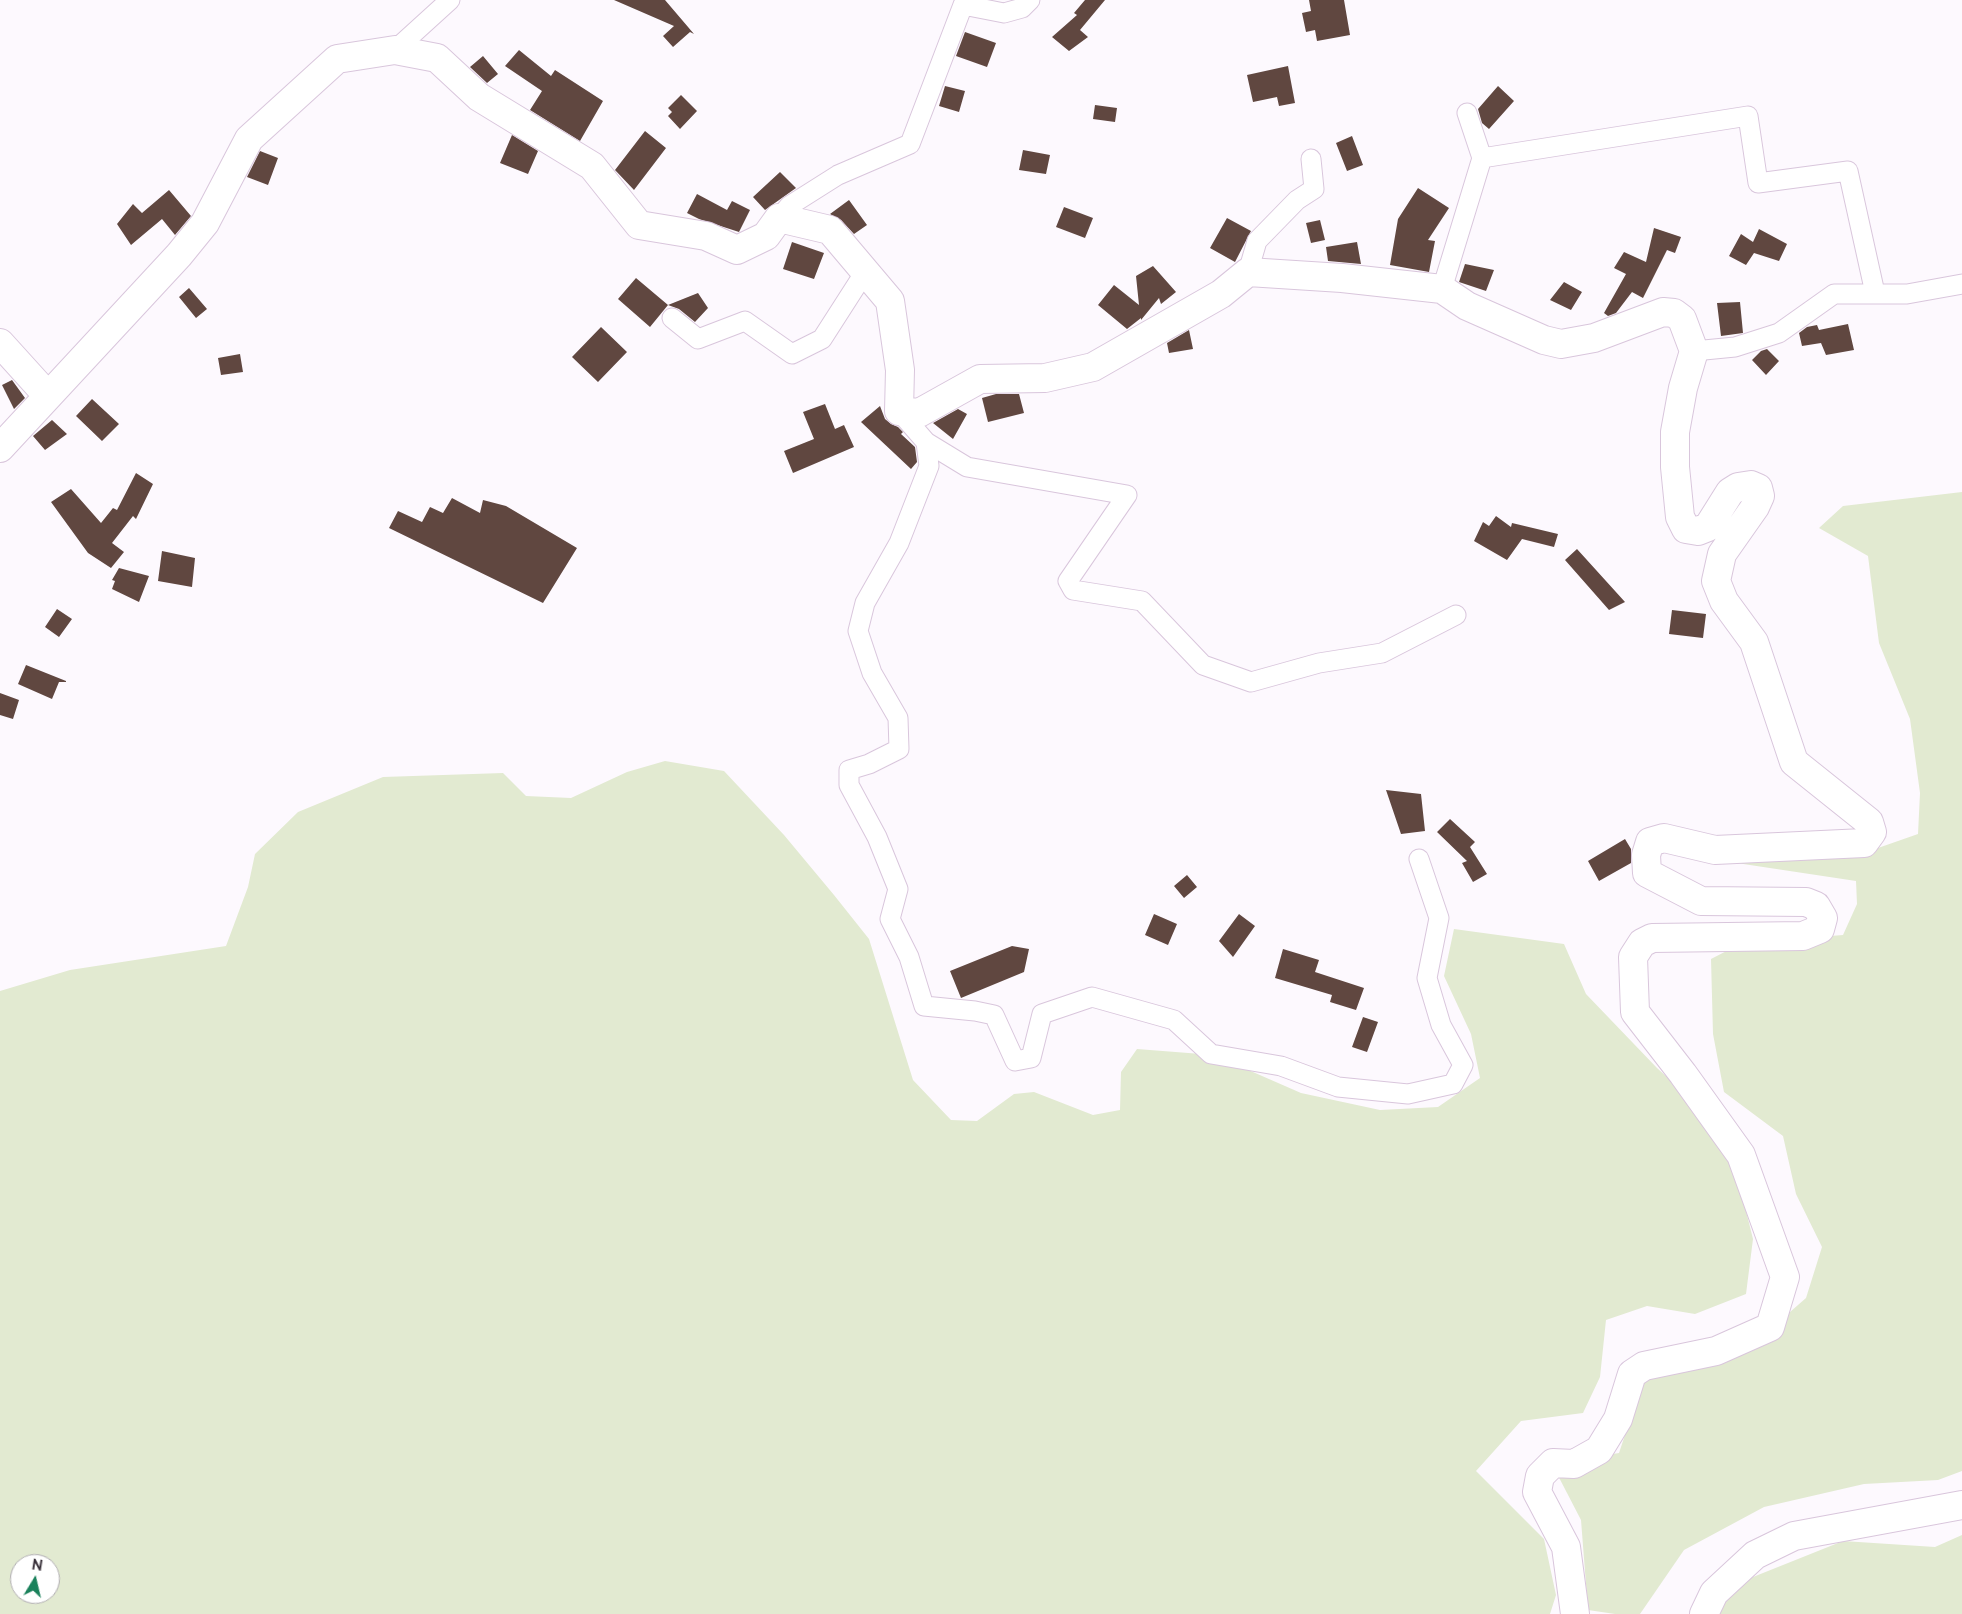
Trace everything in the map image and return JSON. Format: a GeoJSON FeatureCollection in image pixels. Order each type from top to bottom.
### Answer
{"type":"FeatureCollection","features":[{"type":"Feature","properties":{"kind":"street"},"geometry":{"type":"LineString","coordinates":[[395,50],[450,0]]}},
{"type":"Feature","properties":{"kind":"street"},"geometry":{"type":"LineString","coordinates":[[0,448],[179,255],[205,223],[249,139],[336,59],[395,50],[437,58],[479,97],[592,166],[639,225],[706,236],[738,250],[766,236],[789,206],[838,175],[910,144],[958,2],[1004,13],[1022,8],[1030,0]]}},
{"type":"Feature","properties":{"kind":"street"},"geometry":{"type":"LineString","coordinates":[[1442,289],[1482,158],[1467,114]]}},
{"type":"Feature","properties":{"kind":"street"},"geometry":{"type":"LineString","coordinates":[[1482,158],[1748,116],[1758,183],[1848,171],[1875,293]]}},
{"type":"Feature","properties":{"kind":"street"},"geometry":{"type":"LineString","coordinates":[[900,411],[919,413],[980,379],[1045,378],[1093,367],[1221,294],[1248,272],[1258,241],[1296,200],[1314,189],[1311,159]]}},
{"type":"Feature","properties":{"kind":"street"},"geometry":{"type":"LineString","coordinates":[[779,218],[830,230],[890,301],[900,370],[900,411],[926,442],[967,467],[1128,495],[1068,580],[1073,590],[1142,601],[1204,665],[1251,682],[1319,663],[1382,653],[1456,615]]}},
{"type":"Feature","properties":{"kind":"street"},"geometry":{"type":"LineString","coordinates":[[672,318],[698,339],[745,321],[792,354],[822,338],[866,272]]}},
{"type":"Feature","properties":{"kind":"street"},"geometry":{"type":"LineString","coordinates":[[1248,272],[1342,278],[1442,289],[1467,306],[1544,340],[1561,344],[1594,338],[1663,312],[1674,314],[1686,325],[1694,352],[1683,388],[1675,432],[1675,467],[1680,517],[1686,528],[1698,531],[1708,527],[1730,492],[1744,486],[1751,485],[1758,488],[1760,496],[1756,507],[1722,554],[1716,581],[1724,601],[1754,642],[1794,762],[1869,822],[1872,832],[1864,842],[1715,850],[1664,838],[1650,842],[1646,855],[1647,873],[1701,901],[1806,902],[1816,906],[1823,918],[1820,929],[1803,936],[1652,938],[1642,943],[1633,957],[1635,1012],[1684,1074],[1741,1154],[1785,1277],[1770,1327],[1716,1351],[1644,1366],[1632,1374],[1618,1419],[1599,1450],[1574,1464],[1553,1463],[1540,1476],[1537,1492],[1566,1547],[1575,1614]]}},
{"type":"Feature","properties":{"kind":"street"},"geometry":{"type":"LineString","coordinates":[[1694,352],[1735,347],[1779,334],[1834,294],[1907,294],[1962,284]]}},
{"type":"Feature","properties":{"kind":"street"},"geometry":{"type":"LineString","coordinates":[[0,342],[48,396]]}},
{"type":"Feature","properties":{"kind":"street"},"geometry":{"type":"LineString","coordinates":[[926,442],[930,466],[899,543],[865,603],[858,631],[872,673],[898,718],[899,749],[869,764],[849,770],[849,785],[877,837],[898,889],[890,919],[909,957],[924,1006],[976,1011],[994,1015],[1015,1061],[1031,1058],[1042,1014],[1092,997],[1174,1020],[1211,1054],[1281,1066],[1338,1087],[1408,1094],[1453,1084],[1463,1065],[1441,1025],[1427,978],[1439,918],[1419,859]]}},
{"type":"Feature","properties":{"kind":"street"},"geometry":{"type":"LineString","coordinates":[[1704,1614],[1714,1593],[1755,1555],[1794,1536],[1962,1505]]}},
{"type":"Feature","properties":{"kind":"green space"},"geometry":{"type":"Polygon","coordinates":[[[1962,492],[1962,1471],[1938,1480],[1864,1484],[1764,1507],[1684,1550],[1640,1614],[1615,1614],[1588,1610],[1581,1520],[1552,1464],[1619,1453],[1652,1354],[1766,1333],[1806,1298],[1822,1247],[1796,1194],[1783,1136],[1724,1092],[1713,1034],[1711,959],[1742,943],[1843,935],[1857,904],[1856,881],[1730,862],[1743,850],[1878,848],[1918,834],[1920,793],[1910,719],[1879,643],[1868,556],[1819,528],[1843,506],[1962,492]]]}},
{"type":"Feature","properties":{"kind":"green space"},"geometry":{"type":"Polygon","coordinates":[[[665,761],[724,771],[784,835],[869,939],[913,1080],[951,1120],[977,1121],[1014,1094],[1034,1092],[1093,1115],[1120,1110],[1121,1072],[1137,1049],[1214,1055],[1301,1093],[1380,1110],[1438,1107],[1480,1078],[1471,1034],[1444,976],[1454,929],[1564,944],[1586,994],[1657,1068],[1726,1131],[1753,1239],[1746,1294],[1695,1314],[1647,1306],[1606,1320],[1600,1377],[1583,1413],[1521,1421],[1476,1471],[1544,1539],[1556,1595],[1550,1614],[0,1614],[0,991],[70,970],[226,946],[248,887],[255,854],[298,812],[383,777],[503,773],[526,796],[571,798],[627,772],[665,761]]]}},
{"type":"Feature","properties":{"kind":"green space"},"geometry":{"type":"Polygon","coordinates":[[[1962,1535],[1962,1614],[1715,1614],[1728,1587],[1843,1541],[1935,1547],[1962,1535]]]}},
{"type":"Feature","properties":{"kind":"building"},"geometry":{"type":"Polygon","coordinates":[[[614,0],[665,0],[694,34],[690,32],[673,47],[663,36],[674,26],[614,0]]]}},
{"type":"Feature","properties":{"kind":"building"},"geometry":{"type":"Polygon","coordinates":[[[1085,0],[1105,0],[1080,30],[1088,37],[1069,51],[1052,37],[1077,15],[1074,13],[1085,0]]]}},
{"type":"Feature","properties":{"kind":"building"},"geometry":{"type":"Polygon","coordinates":[[[1309,0],[1344,0],[1350,35],[1317,41],[1315,30],[1306,32],[1302,13],[1311,11],[1309,0]]]}},
{"type":"Feature","properties":{"kind":"building"},"geometry":{"type":"Polygon","coordinates":[[[965,32],[996,43],[987,67],[956,56],[965,32]]]}},
{"type":"Feature","properties":{"kind":"building"},"geometry":{"type":"Polygon","coordinates":[[[519,50],[551,76],[555,70],[603,101],[580,141],[530,110],[542,91],[505,66],[519,50]]]}},
{"type":"Feature","properties":{"kind":"building"},"geometry":{"type":"Polygon","coordinates":[[[483,56],[498,74],[487,83],[470,67],[483,56]]]}},
{"type":"Feature","properties":{"kind":"building"},"geometry":{"type":"Polygon","coordinates":[[[1288,66],[1295,103],[1279,106],[1277,97],[1253,102],[1247,75],[1288,66]]]}},
{"type":"Feature","properties":{"kind":"building"},"geometry":{"type":"Polygon","coordinates":[[[945,86],[965,91],[959,112],[939,106],[945,86]]]}},
{"type":"Feature","properties":{"kind":"building"},"geometry":{"type":"Polygon","coordinates":[[[1498,86],[1514,101],[1489,129],[1482,123],[1478,109],[1498,86]]]}},
{"type":"Feature","properties":{"kind":"building"},"geometry":{"type":"Polygon","coordinates":[[[681,95],[697,111],[680,129],[668,116],[672,112],[668,108],[681,95]]]}},
{"type":"Feature","properties":{"kind":"building"},"geometry":{"type":"Polygon","coordinates":[[[1095,105],[1117,108],[1115,122],[1093,119],[1095,105]]]}},
{"type":"Feature","properties":{"kind":"building"},"geometry":{"type":"Polygon","coordinates":[[[645,131],[666,148],[634,190],[615,170],[645,131]]]}},
{"type":"Feature","properties":{"kind":"building"},"geometry":{"type":"Polygon","coordinates":[[[512,135],[538,151],[528,174],[500,163],[512,135]]]}},
{"type":"Feature","properties":{"kind":"building"},"geometry":{"type":"Polygon","coordinates":[[[1352,136],[1363,165],[1347,171],[1336,143],[1352,136]]]}},
{"type":"Feature","properties":{"kind":"building"},"geometry":{"type":"Polygon","coordinates":[[[1023,150],[1050,155],[1046,174],[1019,170],[1023,150]]]}},
{"type":"Feature","properties":{"kind":"building"},"geometry":{"type":"Polygon","coordinates":[[[260,151],[278,158],[268,185],[247,177],[260,151]]]}},
{"type":"Feature","properties":{"kind":"building"},"geometry":{"type":"Polygon","coordinates":[[[780,172],[796,188],[765,210],[753,197],[780,172]]]}},
{"type":"Feature","properties":{"kind":"building"},"geometry":{"type":"Polygon","coordinates":[[[1418,188],[1449,208],[1428,240],[1435,241],[1429,272],[1390,265],[1398,219],[1418,188]]]}},
{"type":"Feature","properties":{"kind":"building"},"geometry":{"type":"Polygon","coordinates":[[[169,190],[191,216],[175,235],[162,219],[131,245],[117,224],[133,204],[142,213],[169,190]]]}},
{"type":"Feature","properties":{"kind":"building"},"geometry":{"type":"Polygon","coordinates":[[[697,194],[727,210],[732,201],[750,210],[739,232],[699,219],[687,213],[697,194]]]}},
{"type":"Feature","properties":{"kind":"building"},"geometry":{"type":"Polygon","coordinates":[[[849,200],[867,225],[854,234],[841,220],[830,214],[849,200]]]}},
{"type":"Feature","properties":{"kind":"building"},"geometry":{"type":"Polygon","coordinates":[[[1064,207],[1093,218],[1085,238],[1056,227],[1064,207]]]}},
{"type":"Feature","properties":{"kind":"building"},"geometry":{"type":"Polygon","coordinates":[[[1227,218],[1251,231],[1235,262],[1210,248],[1227,218]]]}},
{"type":"Feature","properties":{"kind":"building"},"geometry":{"type":"Polygon","coordinates":[[[1320,220],[1325,240],[1311,243],[1306,223],[1320,220]]]}},
{"type":"Feature","properties":{"kind":"building"},"geometry":{"type":"Polygon","coordinates":[[[1654,228],[1681,237],[1675,253],[1667,250],[1643,298],[1632,292],[1616,313],[1608,316],[1604,313],[1626,274],[1614,268],[1624,252],[1646,262],[1654,228]]]}},
{"type":"Feature","properties":{"kind":"building"},"geometry":{"type":"Polygon","coordinates":[[[1759,229],[1787,244],[1779,261],[1754,253],[1746,265],[1729,256],[1741,234],[1753,242],[1759,229]]]}},
{"type":"Feature","properties":{"kind":"building"},"geometry":{"type":"Polygon","coordinates":[[[792,242],[824,253],[814,279],[783,269],[792,242]]]}},
{"type":"Feature","properties":{"kind":"building"},"geometry":{"type":"Polygon","coordinates":[[[1357,242],[1361,264],[1328,261],[1326,247],[1357,242]]]}},
{"type":"Feature","properties":{"kind":"building"},"geometry":{"type":"Polygon","coordinates":[[[1465,264],[1494,270],[1486,291],[1459,282],[1465,264]]]}},
{"type":"Feature","properties":{"kind":"building"},"geometry":{"type":"Polygon","coordinates":[[[1153,266],[1176,292],[1161,304],[1159,298],[1141,320],[1141,318],[1127,329],[1098,305],[1114,285],[1139,305],[1136,276],[1153,266]]]}},
{"type":"Feature","properties":{"kind":"building"},"geometry":{"type":"Polygon","coordinates":[[[636,278],[668,305],[650,327],[618,299],[636,278]]]}},
{"type":"Feature","properties":{"kind":"building"},"geometry":{"type":"Polygon","coordinates":[[[1564,282],[1582,292],[1571,310],[1550,300],[1564,282]]]}},
{"type":"Feature","properties":{"kind":"building"},"geometry":{"type":"Polygon","coordinates":[[[189,288],[207,309],[196,318],[179,297],[189,288]]]}},
{"type":"Feature","properties":{"kind":"building"},"geometry":{"type":"Polygon","coordinates":[[[698,293],[708,308],[695,322],[679,309],[668,305],[698,293]]]}},
{"type":"Feature","properties":{"kind":"building"},"geometry":{"type":"Polygon","coordinates":[[[1740,302],[1743,333],[1721,336],[1717,303],[1740,302]]]}},
{"type":"Feature","properties":{"kind":"building"},"geometry":{"type":"Polygon","coordinates":[[[1848,324],[1854,350],[1826,355],[1821,343],[1802,346],[1799,333],[1807,327],[1817,325],[1819,330],[1848,324]]]}},
{"type":"Feature","properties":{"kind":"building"},"geometry":{"type":"Polygon","coordinates":[[[601,327],[627,352],[598,382],[572,357],[601,327]]]}},
{"type":"Feature","properties":{"kind":"building"},"geometry":{"type":"Polygon","coordinates":[[[1189,330],[1193,349],[1169,353],[1167,343],[1189,330]]]}},
{"type":"Feature","properties":{"kind":"building"},"geometry":{"type":"Polygon","coordinates":[[[1767,349],[1779,361],[1766,375],[1752,360],[1761,351],[1767,349]]]}},
{"type":"Feature","properties":{"kind":"building"},"geometry":{"type":"Polygon","coordinates":[[[240,354],[243,372],[221,375],[218,358],[240,354]]]}},
{"type":"Feature","properties":{"kind":"building"},"geometry":{"type":"Polygon","coordinates":[[[12,380],[25,398],[14,409],[2,385],[12,380]]]}},
{"type":"Feature","properties":{"kind":"building"},"geometry":{"type":"Polygon","coordinates":[[[996,394],[1019,394],[1024,413],[988,422],[982,398],[996,394]]]}},
{"type":"Feature","properties":{"kind":"building"},"geometry":{"type":"Polygon","coordinates":[[[92,399],[119,424],[102,441],[76,416],[92,399]]]}},
{"type":"Feature","properties":{"kind":"building"},"geometry":{"type":"Polygon","coordinates":[[[825,404],[835,429],[844,425],[854,447],[793,473],[784,451],[814,439],[803,412],[825,404]]]}},
{"type":"Feature","properties":{"kind":"building"},"geometry":{"type":"Polygon","coordinates":[[[880,406],[885,419],[898,427],[903,432],[901,434],[915,447],[917,462],[911,469],[861,422],[880,406]]]}},
{"type":"Feature","properties":{"kind":"building"},"geometry":{"type":"Polygon","coordinates":[[[958,409],[967,414],[953,439],[933,423],[958,409]]]}},
{"type":"Feature","properties":{"kind":"building"},"geometry":{"type":"Polygon","coordinates":[[[52,420],[67,434],[45,450],[33,436],[52,420]]]}},
{"type":"Feature","properties":{"kind":"building"},"geometry":{"type":"Polygon","coordinates":[[[136,473],[153,484],[136,519],[133,516],[112,543],[124,552],[111,568],[88,553],[51,502],[71,489],[101,523],[113,508],[117,510],[136,473]]]}},
{"type":"Feature","properties":{"kind":"building"},"geometry":{"type":"Polygon","coordinates":[[[452,498],[480,513],[483,500],[506,506],[577,548],[543,603],[389,528],[398,511],[422,522],[430,507],[443,513],[452,498]]]}},
{"type":"Feature","properties":{"kind":"building"},"geometry":{"type":"Polygon","coordinates":[[[1496,516],[1511,527],[1512,523],[1558,534],[1554,547],[1522,539],[1507,560],[1474,541],[1483,522],[1489,526],[1496,516]]]}},
{"type":"Feature","properties":{"kind":"building"},"geometry":{"type":"Polygon","coordinates":[[[1577,549],[1625,602],[1609,610],[1565,560],[1577,549]]]}},
{"type":"Feature","properties":{"kind":"building"},"geometry":{"type":"Polygon","coordinates":[[[162,551],[195,558],[192,587],[158,581],[162,551]]]}},
{"type":"Feature","properties":{"kind":"building"},"geometry":{"type":"Polygon","coordinates":[[[119,568],[149,576],[139,602],[112,589],[115,581],[112,580],[119,568]]]}},
{"type":"Feature","properties":{"kind":"building"},"geometry":{"type":"Polygon","coordinates":[[[57,609],[72,619],[59,637],[45,627],[57,609]]]}},
{"type":"Feature","properties":{"kind":"building"},"geometry":{"type":"Polygon","coordinates":[[[1672,610],[1706,614],[1703,638],[1669,634],[1672,610]]]}},
{"type":"Feature","properties":{"kind":"building"},"geometry":{"type":"Polygon","coordinates":[[[26,665],[66,682],[59,682],[52,699],[18,684],[26,665]]]}},
{"type":"Feature","properties":{"kind":"building"},"geometry":{"type":"Polygon","coordinates":[[[0,693],[19,700],[13,719],[0,715],[0,693]]]}},
{"type":"Feature","properties":{"kind":"building"},"geometry":{"type":"Polygon","coordinates":[[[1386,790],[1421,794],[1425,831],[1401,834],[1386,790]]]}},
{"type":"Feature","properties":{"kind":"building"},"geometry":{"type":"Polygon","coordinates":[[[1450,819],[1475,842],[1470,847],[1487,874],[1473,882],[1462,863],[1467,861],[1437,832],[1450,819]]]}},
{"type":"Feature","properties":{"kind":"building"},"geometry":{"type":"Polygon","coordinates":[[[1625,839],[1631,849],[1631,863],[1599,881],[1588,861],[1625,839]]]}},
{"type":"Feature","properties":{"kind":"building"},"geometry":{"type":"Polygon","coordinates":[[[1187,875],[1197,887],[1184,898],[1174,886],[1187,875]]]}},
{"type":"Feature","properties":{"kind":"building"},"geometry":{"type":"Polygon","coordinates":[[[1154,914],[1177,924],[1168,945],[1145,935],[1154,914]]]}},
{"type":"Feature","properties":{"kind":"building"},"geometry":{"type":"Polygon","coordinates":[[[1239,914],[1255,926],[1233,957],[1219,941],[1239,914]]]}},
{"type":"Feature","properties":{"kind":"building"},"geometry":{"type":"Polygon","coordinates":[[[1012,946],[1029,949],[1024,972],[961,998],[950,971],[1012,946]]]}},
{"type":"Feature","properties":{"kind":"building"},"geometry":{"type":"Polygon","coordinates":[[[1283,949],[1319,960],[1315,972],[1364,988],[1356,1010],[1330,1002],[1332,995],[1275,978],[1283,949]]]}},
{"type":"Feature","properties":{"kind":"building"},"geometry":{"type":"Polygon","coordinates":[[[1363,1017],[1378,1022],[1367,1052],[1352,1047],[1363,1017]]]}}]}
